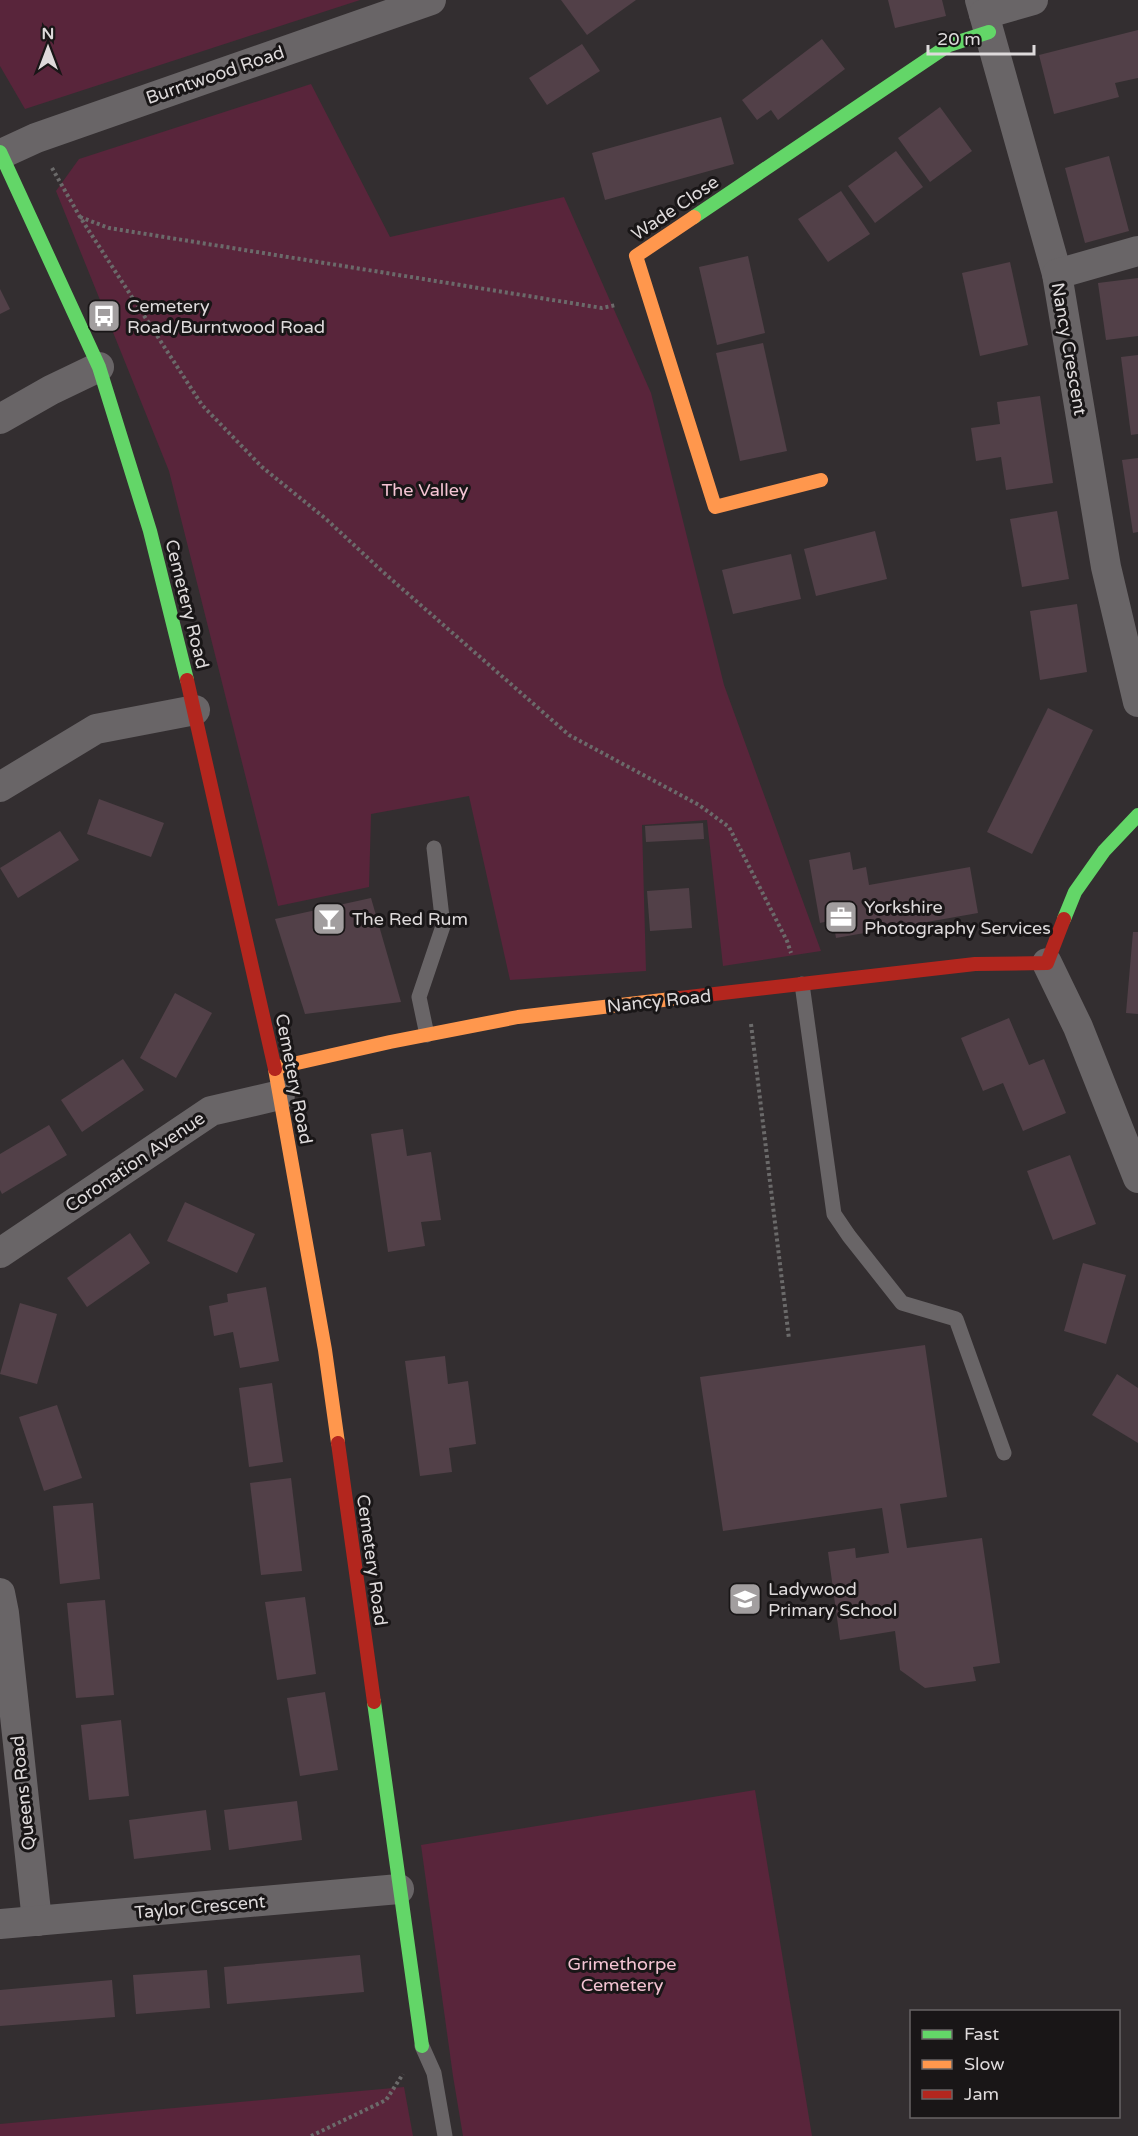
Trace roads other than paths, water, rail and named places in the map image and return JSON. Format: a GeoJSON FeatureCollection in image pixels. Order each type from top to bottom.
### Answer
{"type":"FeatureCollection","features":[{"type":"Feature","properties":{"kind":"street","name":"Burntwood Road"},"geometry":{"type":"LineString","coordinates":[[0,154],[36,138],[431,0]]}},
{"type":"Feature","properties":{"kind":"street"},"geometry":{"type":"LineString","coordinates":[[984,15],[1033,0]]}},
{"type":"Feature","properties":{"kind":"street","name":"Nancy Crescent"},"geometry":{"type":"LineString","coordinates":[[984,15],[1057,274],[1106,567],[1138,702]]}},
{"type":"Feature","properties":{"kind":"street","name":"Wade Close"},"geometry":{"type":"LineString","coordinates":[[821,480],[715,507],[636,256],[949,45],[984,15]]}},
{"type":"Feature","properties":{"kind":"street","name":"Cemetery Road"},"geometry":{"type":"LineString","coordinates":[[0,154],[99,367],[150,531],[195,710],[277,1081],[325,1350],[422,2046]]}},
{"type":"Feature","properties":{"kind":"street"},"geometry":{"type":"LineString","coordinates":[[1057,274],[1138,251]]}},
{"type":"Feature","properties":{"kind":"street"},"geometry":{"type":"LineString","coordinates":[[0,419],[51,390],[99,367]]}},
{"type":"Feature","properties":{"kind":"street"},"geometry":{"type":"LineString","coordinates":[[0,787],[96,729],[195,710]]}},
{"type":"Feature","properties":{"kind":"street"},"geometry":{"type":"LineString","coordinates":[[1138,814],[1104,851],[1075,892],[1047,963],[1078,1027],[1138,1178]]}},
{"type":"Feature","properties":{"kind":"street","name":"Nancy Road"},"geometry":{"type":"LineString","coordinates":[[277,1081],[427,1035],[518,1017],[975,964],[1047,963]]}},
{"type":"Feature","properties":{"kind":"street","name":"Coronation Avenue"},"geometry":{"type":"LineString","coordinates":[[0,1253],[211,1110],[277,1081]]}},
{"type":"Feature","properties":{"kind":"street","name":"Queens Road"},"geometry":{"type":"LineString","coordinates":[[0,1593],[37,1921]]}},
{"type":"Feature","properties":{"kind":"street","name":"Taylor Crescent"},"geometry":{"type":"LineString","coordinates":[[0,1924],[399,1889]]}},
{"type":"Feature","properties":{"kind":"lane"},"geometry":{"type":"LineString","coordinates":[[427,1035],[419,997],[442,926],[434,848]]}},
{"type":"Feature","properties":{"kind":"lane"},"geometry":{"type":"LineString","coordinates":[[802,984],[834,1214],[902,1303],[956,1319],[1004,1453]]}},
{"type":"Feature","properties":{"kind":"lane"},"geometry":{"type":"LineString","coordinates":[[422,2046],[434,2073],[445,2136]]}},
{"type":"Feature","properties":{"kind":"place","name":"Cemetery Road/Burntwood Road"},"geometry":{"type":"Point","coordinates":[104,316]}},
{"type":"Feature","properties":{"kind":"place","name":"Yorkshire Photography Services"},"geometry":{"type":"Point","coordinates":[841,917]}},
{"type":"Feature","properties":{"kind":"place","name":"The Red Rum"},"geometry":{"type":"Point","coordinates":[329,919]}},
{"type":"Feature","properties":{"kind":"place","name":"Ladywood Primary School"},"geometry":{"type":"Point","coordinates":[745,1599]}},
{"type":"Feature","properties":{"kind":"park label","name":"The Valley"},"geometry":{"type":"Point","coordinates":[425,490]}},
{"type":"Feature","properties":{"kind":"park label","name":"Grimethorpe Cemetery"},"geometry":{"type":"Point","coordinates":[622,1974]}}]}
